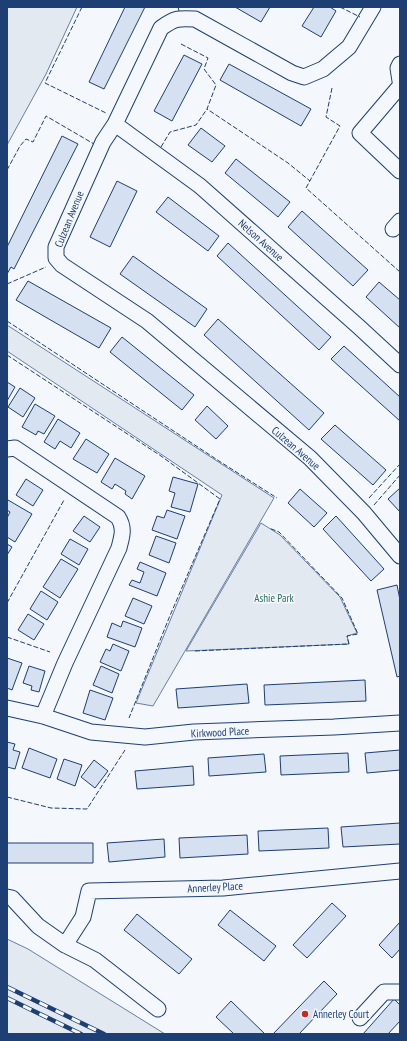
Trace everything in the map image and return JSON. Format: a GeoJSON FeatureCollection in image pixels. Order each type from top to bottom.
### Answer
{"type":"FeatureCollection","features":[{"type":"Feature","properties":{"kind":"street","name":"Culzean Avenue"},"geometry":{"type":"LineString","coordinates":[[373,7],[349,47],[323,69],[304,77],[292,73],[195,19],[182,18],[172,21],[161,28],[115,124],[103,142],[56,247],[56,258],[62,265],[147,321],[310,458],[364,513],[400,556]]}},
{"type":"Feature","properties":{"kind":"street"},"geometry":{"type":"LineString","coordinates":[[400,64],[398,68],[400,81]]}},
{"type":"Feature","properties":{"kind":"street"},"geometry":{"type":"LineString","coordinates":[[400,86],[360,133],[400,171]]}},
{"type":"Feature","properties":{"kind":"street","name":"Nelson Avenue"},"geometry":{"type":"LineString","coordinates":[[115,124],[200,186],[400,365]]}},
{"type":"Feature","properties":{"kind":"street"},"geometry":{"type":"LineString","coordinates":[[7,449],[15,448],[118,517],[122,524],[123,534],[119,548],[65,663],[43,716]]}},
{"type":"Feature","properties":{"kind":"street","name":"Kirkwood Place"},"geometry":{"type":"LineString","coordinates":[[7,708],[43,716],[91,732],[145,737],[194,732],[400,723]]}},
{"type":"Feature","properties":{"kind":"street","name":"Annerley Place"},"geometry":{"type":"LineString","coordinates":[[65,945],[83,917],[89,890],[223,888],[400,871]]}},
{"type":"Feature","properties":{"kind":"street"},"geometry":{"type":"LineString","coordinates":[[7,897],[12,898],[38,926],[65,945],[95,960],[158,1009]]}},
{"type":"Feature","properties":{"kind":"street"},"geometry":{"type":"LineString","coordinates":[[360,1018],[384,992],[400,992]]}},
{"type":"Feature","properties":{"kind":"green space"},"geometry":{"type":"Polygon","coordinates":[[[7,7],[77,7],[46,74],[7,145],[7,7]]]}},
{"type":"Feature","properties":{"kind":"green space"},"geometry":{"type":"Polygon","coordinates":[[[7,325],[274,498],[153,706],[136,703],[222,495],[7,351],[7,325]]]}},
{"type":"Feature","properties":{"kind":"green space","name":"Ashie Park"},"geometry":{"type":"Polygon","coordinates":[[[261,523],[280,535],[340,597],[357,633],[347,636],[349,644],[186,651],[261,523]]]}},
{"type":"Feature","properties":{"kind":"green space"},"geometry":{"type":"Polygon","coordinates":[[[7,939],[28,949],[165,1034],[7,1034],[7,939]]]}},
{"type":"Feature","properties":{"kind":"building"},"geometry":{"type":"Polygon","coordinates":[[[125,7],[145,7],[104,89],[89,82],[125,7]]]}},
{"type":"Feature","properties":{"kind":"building"},"geometry":{"type":"Polygon","coordinates":[[[235,7],[270,7],[261,22],[235,7]]]}},
{"type":"Feature","properties":{"kind":"building"},"geometry":{"type":"Polygon","coordinates":[[[314,7],[330,7],[336,11],[321,37],[302,26],[314,7]]]}},
{"type":"Feature","properties":{"kind":"building"},"geometry":{"type":"Polygon","coordinates":[[[184,55],[202,64],[172,121],[154,111],[184,55]]]}},
{"type":"Feature","properties":{"kind":"building"},"geometry":{"type":"Polygon","coordinates":[[[229,64],[311,109],[301,126],[220,80],[229,64]]]}},
{"type":"Feature","properties":{"kind":"building"},"geometry":{"type":"Polygon","coordinates":[[[201,128],[225,146],[212,162],[188,145],[201,128]]]}},
{"type":"Feature","properties":{"kind":"building"},"geometry":{"type":"Polygon","coordinates":[[[62,136],[78,144],[14,269],[11,267],[7,274],[7,247],[62,136]]]}},
{"type":"Feature","properties":{"kind":"building"},"geometry":{"type":"Polygon","coordinates":[[[236,159],[290,202],[278,217],[225,173],[236,159]]]}},
{"type":"Feature","properties":{"kind":"building"},"geometry":{"type":"Polygon","coordinates":[[[117,181],[137,191],[110,247],[90,237],[117,181]]]}},
{"type":"Feature","properties":{"kind":"building"},"geometry":{"type":"Polygon","coordinates":[[[168,197],[219,236],[208,251],[156,212],[168,197]]]}},
{"type":"Feature","properties":{"kind":"building"},"geometry":{"type":"Polygon","coordinates":[[[302,211],[368,270],[353,286],[288,227],[302,211]]]}},
{"type":"Feature","properties":{"kind":"building"},"geometry":{"type":"Polygon","coordinates":[[[228,243],[331,337],[319,350],[217,256],[228,243]]]}},
{"type":"Feature","properties":{"kind":"building"},"geometry":{"type":"Polygon","coordinates":[[[133,256],[207,309],[195,327],[120,274],[133,256]]]}},
{"type":"Feature","properties":{"kind":"building"},"geometry":{"type":"Polygon","coordinates":[[[28,281],[111,328],[99,348],[16,300],[28,281]]]}},
{"type":"Feature","properties":{"kind":"building"},"geometry":{"type":"Polygon","coordinates":[[[379,282],[400,300],[400,328],[366,297],[379,282]]]}},
{"type":"Feature","properties":{"kind":"building"},"geometry":{"type":"Polygon","coordinates":[[[218,319],[324,413],[309,430],[204,335],[218,319]]]}},
{"type":"Feature","properties":{"kind":"building"},"geometry":{"type":"Polygon","coordinates":[[[122,337],[194,395],[182,410],[110,352],[122,337]]]}},
{"type":"Feature","properties":{"kind":"building"},"geometry":{"type":"Polygon","coordinates":[[[344,346],[400,397],[400,421],[331,359],[344,346]]]}},
{"type":"Feature","properties":{"kind":"building"},"geometry":{"type":"Polygon","coordinates":[[[7,382],[15,387],[7,401],[7,382]]]}},
{"type":"Feature","properties":{"kind":"building"},"geometry":{"type":"Polygon","coordinates":[[[20,388],[35,398],[23,417],[8,407],[20,388]]]}},
{"type":"Feature","properties":{"kind":"building"},"geometry":{"type":"Polygon","coordinates":[[[35,404],[55,416],[44,434],[38,431],[36,435],[22,427],[35,404]]]}},
{"type":"Feature","properties":{"kind":"building"},"geometry":{"type":"Polygon","coordinates":[[[207,406],[228,426],[216,439],[195,420],[207,406]]]}},
{"type":"Feature","properties":{"kind":"building"},"geometry":{"type":"Polygon","coordinates":[[[58,419],[80,433],[71,448],[60,441],[55,449],[44,442],[58,419]]]}},
{"type":"Feature","properties":{"kind":"building"},"geometry":{"type":"Polygon","coordinates":[[[335,425],[386,470],[373,485],[321,439],[335,425]]]}},
{"type":"Feature","properties":{"kind":"building"},"geometry":{"type":"Polygon","coordinates":[[[86,439],[109,454],[97,473],[73,459],[86,439]]]}},
{"type":"Feature","properties":{"kind":"building"},"geometry":{"type":"Polygon","coordinates":[[[115,458],[145,476],[132,499],[125,494],[126,491],[115,484],[112,489],[101,482],[115,458]]]}},
{"type":"Feature","properties":{"kind":"building"},"geometry":{"type":"Polygon","coordinates":[[[173,477],[198,484],[190,512],[171,507],[175,493],[169,491],[173,477]]]}},
{"type":"Feature","properties":{"kind":"building"},"geometry":{"type":"Polygon","coordinates":[[[26,479],[43,490],[33,506],[16,495],[26,479]]]}},
{"type":"Feature","properties":{"kind":"building"},"geometry":{"type":"Polygon","coordinates":[[[400,488],[400,512],[388,499],[400,488]]]}},
{"type":"Feature","properties":{"kind":"building"},"geometry":{"type":"Polygon","coordinates":[[[300,489],[327,513],[314,527],[288,503],[300,489]]]}},
{"type":"Feature","properties":{"kind":"building"},"geometry":{"type":"Polygon","coordinates":[[[8,500],[32,514],[15,542],[7,537],[7,518],[10,512],[7,510],[8,500]]]}},
{"type":"Feature","properties":{"kind":"building"},"geometry":{"type":"Polygon","coordinates":[[[167,510],[185,516],[177,539],[152,530],[157,516],[164,518],[167,510]]]}},
{"type":"Feature","properties":{"kind":"building"},"geometry":{"type":"Polygon","coordinates":[[[84,516],[100,527],[90,542],[73,531],[84,516]]]}},
{"type":"Feature","properties":{"kind":"building"},"geometry":{"type":"Polygon","coordinates":[[[336,516],[384,569],[371,581],[323,529],[336,516]]]}},
{"type":"Feature","properties":{"kind":"building"},"geometry":{"type":"Polygon","coordinates":[[[156,536],[176,543],[169,563],[149,555],[156,536]]]}},
{"type":"Feature","properties":{"kind":"building"},"geometry":{"type":"Polygon","coordinates":[[[70,539],[88,549],[79,565],[61,554],[70,539]]]}},
{"type":"Feature","properties":{"kind":"building"},"geometry":{"type":"Polygon","coordinates":[[[7,544],[12,547],[7,555],[7,544]]]}},
{"type":"Feature","properties":{"kind":"building"},"geometry":{"type":"Polygon","coordinates":[[[61,559],[78,569],[60,598],[43,587],[61,559]]]}},
{"type":"Feature","properties":{"kind":"building"},"geometry":{"type":"Polygon","coordinates":[[[140,562],[166,573],[157,596],[129,585],[132,580],[140,583],[144,572],[137,569],[140,562]]]}},
{"type":"Feature","properties":{"kind":"building"},"geometry":{"type":"Polygon","coordinates":[[[397,585],[400,600],[400,676],[397,677],[377,590],[397,585]]]}},
{"type":"Feature","properties":{"kind":"building"},"geometry":{"type":"Polygon","coordinates":[[[41,591],[58,602],[47,620],[30,609],[41,591]]]}},
{"type":"Feature","properties":{"kind":"building"},"geometry":{"type":"Polygon","coordinates":[[[133,598],[152,606],[144,624],[125,616],[133,598]]]}},
{"type":"Feature","properties":{"kind":"building"},"geometry":{"type":"Polygon","coordinates":[[[28,614],[44,624],[34,640],[18,630],[28,614]]]}},
{"type":"Feature","properties":{"kind":"building"},"geometry":{"type":"Polygon","coordinates":[[[123,621],[142,628],[135,647],[107,637],[112,623],[121,627],[123,621]]]}},
{"type":"Feature","properties":{"kind":"building"},"geometry":{"type":"Polygon","coordinates":[[[113,644],[129,651],[121,671],[100,662],[106,649],[110,651],[113,644]]]}},
{"type":"Feature","properties":{"kind":"building"},"geometry":{"type":"Polygon","coordinates":[[[7,658],[22,663],[12,690],[7,688],[7,658]]]}},
{"type":"Feature","properties":{"kind":"building"},"geometry":{"type":"Polygon","coordinates":[[[29,666],[45,671],[39,692],[31,690],[32,686],[23,683],[29,666]]]}},
{"type":"Feature","properties":{"kind":"building"},"geometry":{"type":"Polygon","coordinates":[[[101,666],[119,674],[112,693],[93,685],[101,666]]]}},
{"type":"Feature","properties":{"kind":"building"},"geometry":{"type":"Polygon","coordinates":[[[365,680],[366,701],[265,705],[264,685],[365,680]]]}},
{"type":"Feature","properties":{"kind":"building"},"geometry":{"type":"Polygon","coordinates":[[[247,684],[249,703],[178,708],[176,689],[247,684]]]}},
{"type":"Feature","properties":{"kind":"building"},"geometry":{"type":"Polygon","coordinates":[[[90,690],[113,698],[105,720],[83,713],[90,690]]]}},
{"type":"Feature","properties":{"kind":"building"},"geometry":{"type":"Polygon","coordinates":[[[7,742],[15,744],[13,750],[20,752],[15,769],[7,767],[7,742]]]}},
{"type":"Feature","properties":{"kind":"building"},"geometry":{"type":"Polygon","coordinates":[[[29,748],[57,759],[50,778],[22,768],[29,748]]]}},
{"type":"Feature","properties":{"kind":"building"},"geometry":{"type":"Polygon","coordinates":[[[400,750],[400,770],[367,773],[365,753],[400,750]]]}},
{"type":"Feature","properties":{"kind":"building"},"geometry":{"type":"Polygon","coordinates":[[[348,753],[349,772],[281,775],[280,756],[348,753]]]}},
{"type":"Feature","properties":{"kind":"building"},"geometry":{"type":"Polygon","coordinates":[[[264,754],[266,772],[209,776],[208,758],[264,754]]]}},
{"type":"Feature","properties":{"kind":"building"},"geometry":{"type":"Polygon","coordinates":[[[64,759],[82,765],[75,786],[57,779],[64,759]]]}},
{"type":"Feature","properties":{"kind":"building"},"geometry":{"type":"Polygon","coordinates":[[[94,760],[108,771],[95,788],[81,777],[94,760]]]}},
{"type":"Feature","properties":{"kind":"building"},"geometry":{"type":"Polygon","coordinates":[[[193,766],[194,785],[137,789],[135,771],[193,766]]]}},
{"type":"Feature","properties":{"kind":"building"},"geometry":{"type":"Polygon","coordinates":[[[400,823],[400,844],[343,847],[341,827],[400,823]]]}},
{"type":"Feature","properties":{"kind":"building"},"geometry":{"type":"Polygon","coordinates":[[[328,828],[329,848],[259,851],[258,831],[328,828]]]}},
{"type":"Feature","properties":{"kind":"building"},"geometry":{"type":"Polygon","coordinates":[[[247,835],[248,854],[180,858],[179,838],[247,835]]]}},
{"type":"Feature","properties":{"kind":"building"},"geometry":{"type":"Polygon","coordinates":[[[164,839],[165,857],[109,862],[107,843],[164,839]]]}},
{"type":"Feature","properties":{"kind":"building"},"geometry":{"type":"Polygon","coordinates":[[[7,843],[93,843],[93,863],[7,863],[7,843]]]}},
{"type":"Feature","properties":{"kind":"building"},"geometry":{"type":"Polygon","coordinates":[[[332,903],[346,916],[307,958],[293,945],[332,903]]]}},
{"type":"Feature","properties":{"kind":"building"},"geometry":{"type":"Polygon","coordinates":[[[230,910],[276,946],[264,961],[218,925],[230,910]]]}},
{"type":"Feature","properties":{"kind":"building"},"geometry":{"type":"Polygon","coordinates":[[[137,914],[192,959],[179,974],[124,930],[137,914]]]}},
{"type":"Feature","properties":{"kind":"building"},"geometry":{"type":"Polygon","coordinates":[[[400,922],[400,949],[392,958],[379,945],[400,922]]]}},
{"type":"Feature","properties":{"kind":"building","name":"Annerley Court"},"geometry":{"type":"Polygon","coordinates":[[[324,981],[337,994],[299,1034],[273,1034],[324,981]]]}},
{"type":"Feature","properties":{"kind":"building"},"geometry":{"type":"Polygon","coordinates":[[[394,999],[400,1005],[400,1021],[388,1034],[363,1034],[394,999]]]}},
{"type":"Feature","properties":{"kind":"building"},"geometry":{"type":"Polygon","coordinates":[[[231,1001],[265,1034],[234,1034],[216,1017],[231,1001]]]}},
{"type":"Feature","properties":{"kind":"railway"},"geometry":{"type":"LineString","coordinates":[[7,987],[104,1034]]}},
{"type":"Feature","properties":{"kind":"railway"},"geometry":{"type":"LineString","coordinates":[[7,998],[81,1034]]}},
{"type":"Feature","properties":{"kind":"fence"},"geometry":{"type":"LineString","coordinates":[[82,7],[45,83],[106,113]]}},
{"type":"Feature","properties":{"kind":"fence"},"geometry":{"type":"LineString","coordinates":[[178,7],[179,11]]}},
{"type":"Feature","properties":{"kind":"fence"},"geometry":{"type":"LineString","coordinates":[[340,7],[360,17]]}},
{"type":"Feature","properties":{"kind":"fence"},"geometry":{"type":"LineString","coordinates":[[181,44],[208,58],[204,69],[216,85],[207,109],[288,163],[310,181]]}},
{"type":"Feature","properties":{"kind":"fence"},"geometry":{"type":"LineString","coordinates":[[332,88],[326,117],[340,126],[306,188],[400,272]]}},
{"type":"Feature","properties":{"kind":"fence"},"geometry":{"type":"LineString","coordinates":[[161,147],[170,132],[196,125],[207,109]]}},
{"type":"Feature","properties":{"kind":"fence"},"geometry":{"type":"LineString","coordinates":[[7,170],[20,146],[26,139],[33,142],[46,116],[94,144]]}},
{"type":"Feature","properties":{"kind":"fence"},"geometry":{"type":"LineString","coordinates":[[7,284],[46,267]]}},
{"type":"Feature","properties":{"kind":"fence"},"geometry":{"type":"LineString","coordinates":[[7,321],[277,498]]}},
{"type":"Feature","properties":{"kind":"fence"},"geometry":{"type":"LineString","coordinates":[[7,355],[161,456],[220,499],[169,618],[129,718]]}},
{"type":"Feature","properties":{"kind":"fence"},"geometry":{"type":"LineString","coordinates":[[369,498],[400,464]]}},
{"type":"Feature","properties":{"kind":"fence"},"geometry":{"type":"LineString","coordinates":[[374,505],[400,475]]}},
{"type":"Feature","properties":{"kind":"fence"},"geometry":{"type":"LineString","coordinates":[[7,603],[64,500]]}},
{"type":"Feature","properties":{"kind":"fence"},"geometry":{"type":"LineString","coordinates":[[195,651],[349,644],[347,636],[358,634],[342,598],[279,532],[269,528]]}},
{"type":"Feature","properties":{"kind":"fence"},"geometry":{"type":"LineString","coordinates":[[7,637],[50,652]]}},
{"type":"Feature","properties":{"kind":"fence"},"geometry":{"type":"LineString","coordinates":[[7,797],[51,808],[87,809],[125,750]]}},
{"type":"Feature","properties":{"kind":"place","name":"Annerley Court"},"geometry":{"type":"Point","coordinates":[305,1014]}}]}
